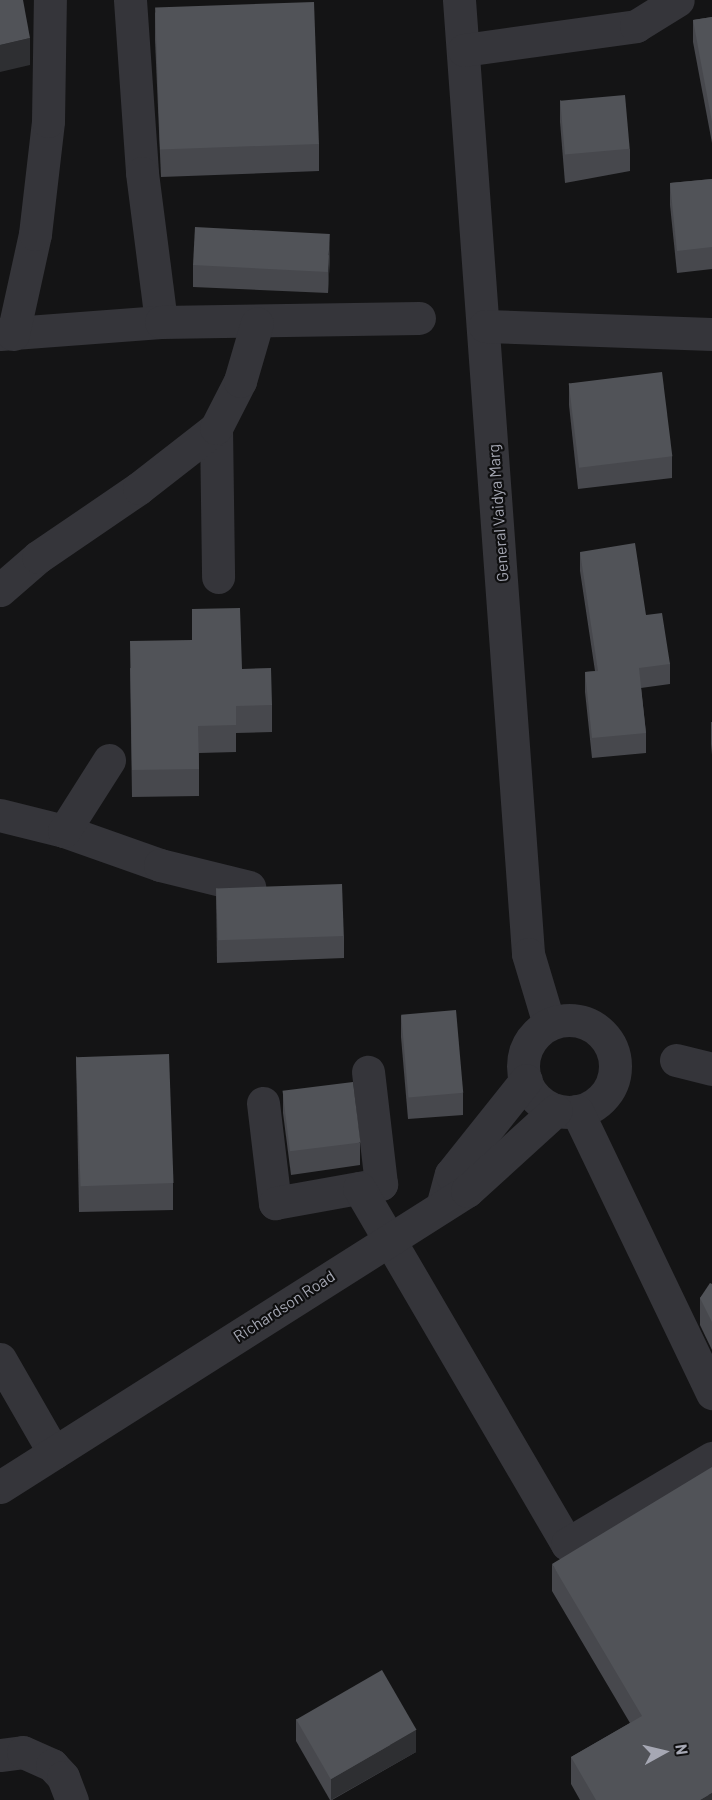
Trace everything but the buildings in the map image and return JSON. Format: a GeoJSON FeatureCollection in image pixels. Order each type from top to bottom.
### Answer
{"type":"FeatureCollection","features":[{"type":"Feature","properties":{"kind":"street"},"geometry":{"type":"LineString","coordinates":[[50,0],[48,121],[37,223],[6,334],[161,322],[257,323],[419,318]]}},
{"type":"Feature","properties":{"kind":"street","name":"General Vaidya Marg"},"geometry":{"type":"LineString","coordinates":[[459,0],[485,326],[528,954],[549,1024]]}},
{"type":"Feature","properties":{"kind":"street"},"geometry":{"type":"LineString","coordinates":[[464,50],[636,26],[678,0]]}},
{"type":"Feature","properties":{"kind":"street"},"geometry":{"type":"LineString","coordinates":[[161,322],[142,172],[131,11],[166,20]]}},
{"type":"Feature","properties":{"kind":"street"},"geometry":{"type":"LineString","coordinates":[[0,590],[38,557],[139,488],[216,428],[240,381],[257,323]]}},
{"type":"Feature","properties":{"kind":"street"},"geometry":{"type":"LineString","coordinates":[[485,326],[712,334]]}},
{"type":"Feature","properties":{"kind":"street"},"geometry":{"type":"LineString","coordinates":[[216,428],[218,577]]}},
{"type":"Feature","properties":{"kind":"street"},"geometry":{"type":"LineString","coordinates":[[64,831],[109,760]]}},
{"type":"Feature","properties":{"kind":"street"},"geometry":{"type":"LineString","coordinates":[[0,815],[64,831],[160,865],[249,887]]}},
{"type":"Feature","properties":{"kind":"street"},"geometry":{"type":"LineString","coordinates":[[575,1020],[587,1024],[598,1030],[613,1052],[615,1065],[608,1090],[589,1108],[566,1111],[540,1102],[526,1080],[523,1067],[530,1042],[549,1024],[575,1020]]}},
{"type":"Feature","properties":{"kind":"street"},"geometry":{"type":"LineString","coordinates":[[676,1060],[712,1069]]}},
{"type":"Feature","properties":{"kind":"street"},"geometry":{"type":"LineString","coordinates":[[263,1103],[275,1203],[381,1184],[368,1072]]}},
{"type":"Feature","properties":{"kind":"street"},"geometry":{"type":"LineString","coordinates":[[443,1203],[451,1174],[526,1080]]}},
{"type":"Feature","properties":{"kind":"street"},"geometry":{"type":"LineString","coordinates":[[566,1111],[712,1394]]}},
{"type":"Feature","properties":{"kind":"street","name":"Richardson Road"},"geometry":{"type":"LineString","coordinates":[[0,1487],[443,1203],[467,1191],[566,1111]]}},
{"type":"Feature","properties":{"kind":"street"},"geometry":{"type":"LineString","coordinates":[[359,1188],[567,1544],[712,1458]]}},
{"type":"Feature","properties":{"kind":"street"},"geometry":{"type":"LineString","coordinates":[[0,1359],[54,1453]]}},
{"type":"Feature","properties":{"kind":"street"},"geometry":{"type":"LineString","coordinates":[[0,1755],[23,1752],[52,1765],[63,1777],[72,1800]]}}]}
